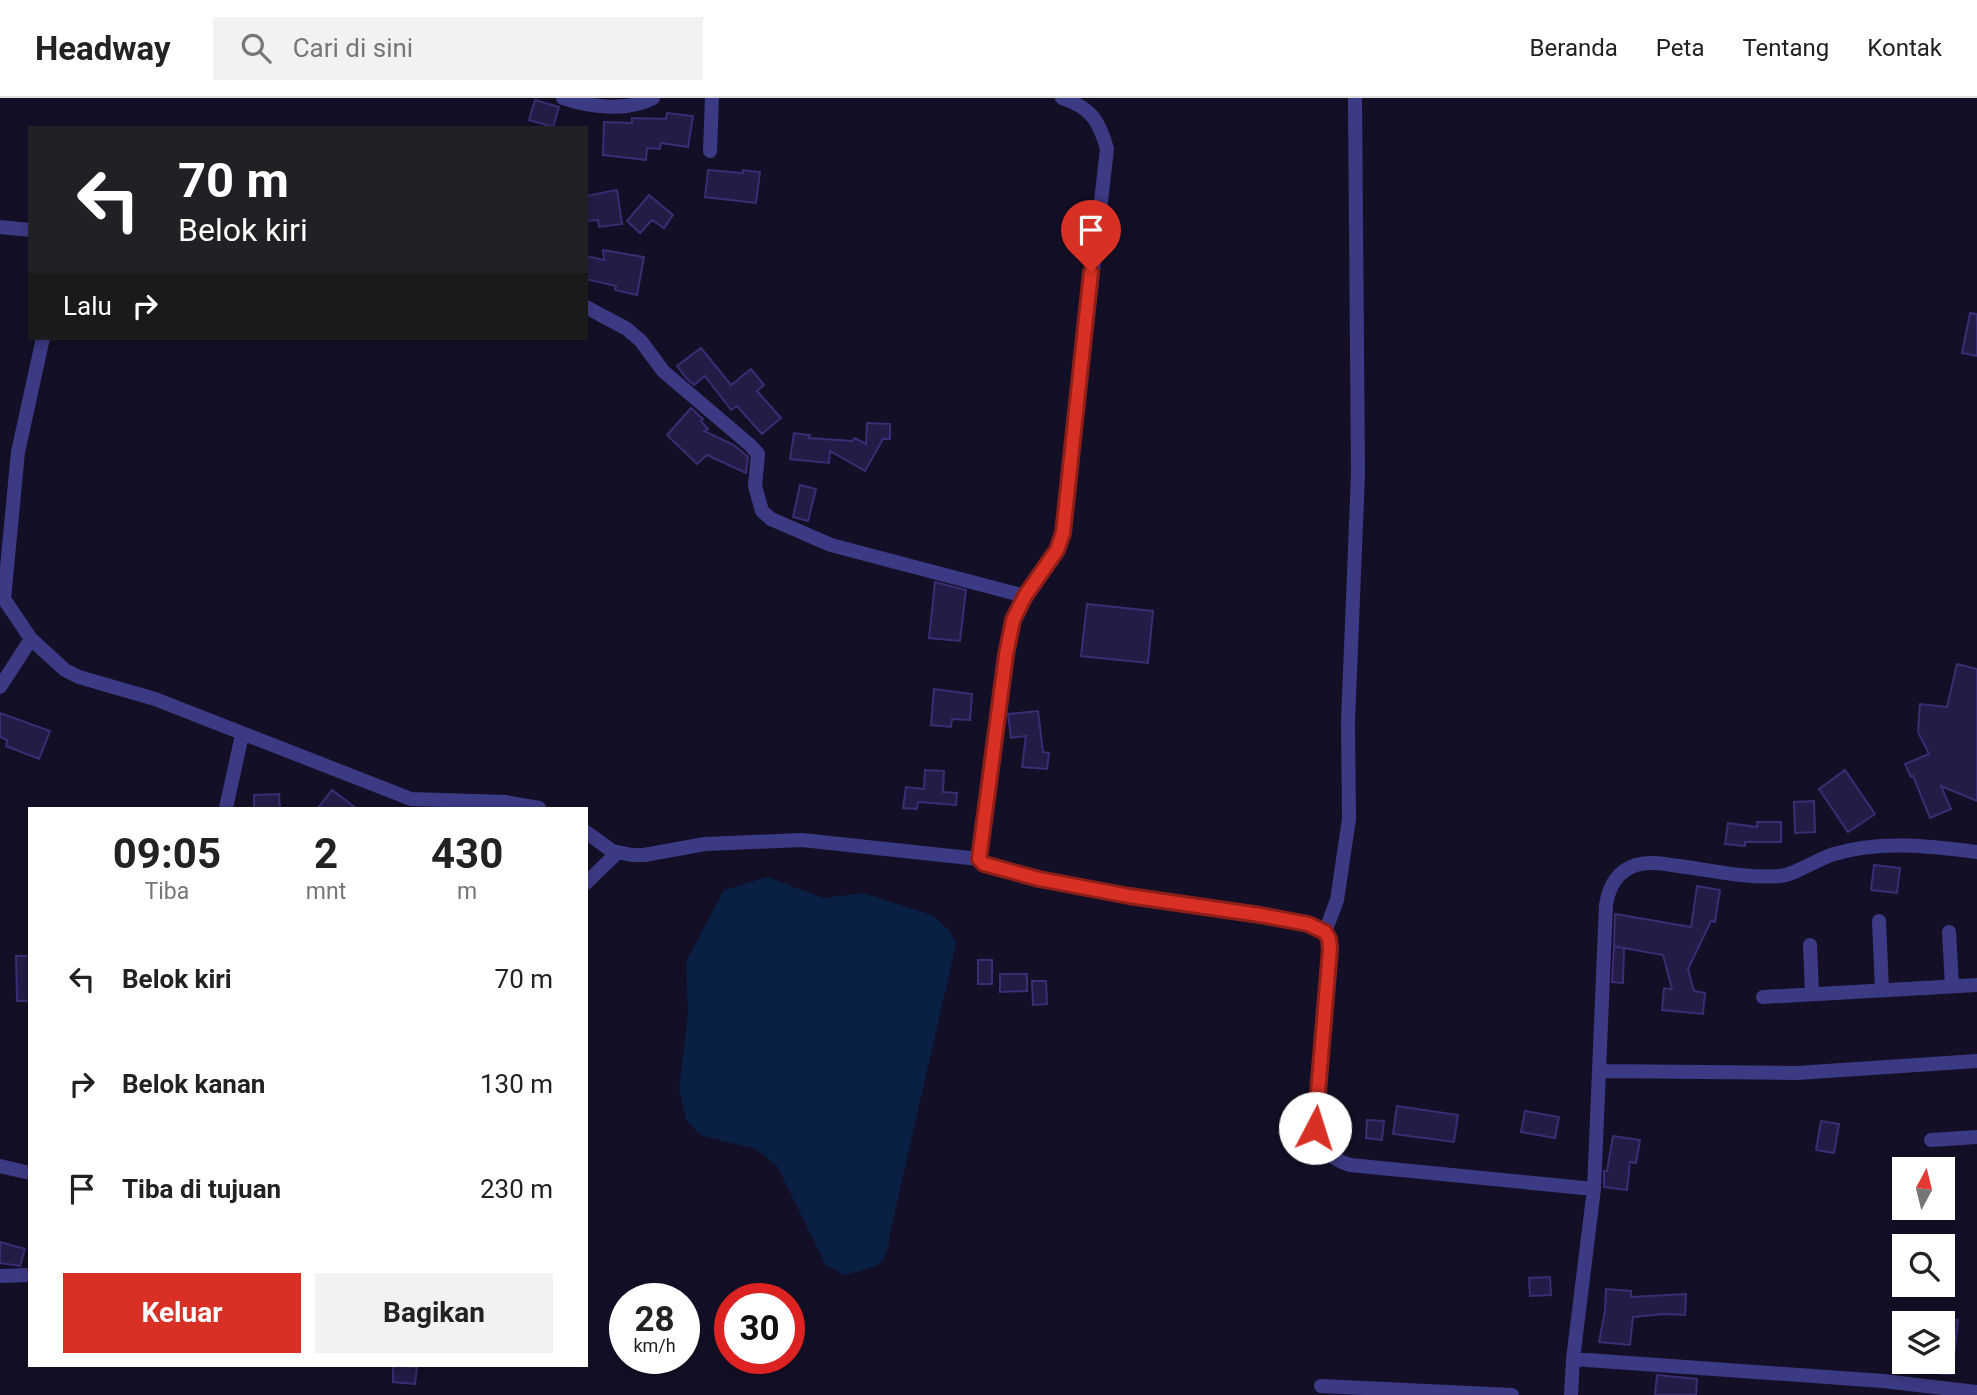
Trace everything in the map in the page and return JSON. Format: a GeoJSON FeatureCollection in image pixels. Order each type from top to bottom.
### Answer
{"type":"FeatureCollection","features":[{"type":"Feature","properties":{"kind":"street"},"geometry":{"type":"LineString","coordinates":[[563,98],[597,105],[626,107],[653,98]]}},
{"type":"Feature","properties":{"kind":"street"},"geometry":{"type":"LineString","coordinates":[[710,151],[712,98]]}},
{"type":"Feature","properties":{"kind":"street"},"geometry":{"type":"LineString","coordinates":[[979,859],[1013,620],[1025,596],[1057,550],[1063,533],[1107,149],[1102,130],[1090,112],[1062,98]]}},
{"type":"Feature","properties":{"kind":"street"},"geometry":{"type":"LineString","coordinates":[[1325,932],[1337,900],[1349,819],[1348,722],[1357,474],[1355,98]]}},
{"type":"Feature","properties":{"kind":"street"},"geometry":{"type":"LineString","coordinates":[[0,227],[28,230]]}},
{"type":"Feature","properties":{"kind":"street"},"geometry":{"type":"LineString","coordinates":[[588,308],[627,328],[641,341],[663,371],[750,444],[758,454],[755,486],[762,511],[771,519],[831,545],[1025,596]]}},
{"type":"Feature","properties":{"kind":"street"},"geometry":{"type":"LineString","coordinates":[[43,340],[18,452],[2,599],[31,639],[65,670],[79,677],[155,699],[421,805],[506,802],[534,807]]}},
{"type":"Feature","properties":{"kind":"street"},"geometry":{"type":"LineString","coordinates":[[0,687],[31,639]]}},
{"type":"Feature","properties":{"kind":"street"},"geometry":{"type":"LineString","coordinates":[[226,807],[242,735]]}},
{"type":"Feature","properties":{"kind":"street"},"geometry":{"type":"LineString","coordinates":[[588,833],[617,853],[644,855],[705,844],[802,840],[979,859],[984,864],[1039,879],[1308,924],[1325,932],[1330,949],[1315,1128],[1318,1143],[1326,1152],[1335,1160],[1350,1165],[1594,1189]]}},
{"type":"Feature","properties":{"kind":"street"},"geometry":{"type":"LineString","coordinates":[[1571,1395],[1594,1189],[1606,905],[1609,888],[1623,870],[1651,862],[1761,876],[1783,876],[1833,854],[1859,848],[1945,846],[1977,852]]}},
{"type":"Feature","properties":{"kind":"street"},"geometry":{"type":"LineString","coordinates":[[588,881],[617,853]]}},
{"type":"Feature","properties":{"kind":"street"},"geometry":{"type":"LineString","coordinates":[[1879,921],[1882,990]]}},
{"type":"Feature","properties":{"kind":"street"},"geometry":{"type":"LineString","coordinates":[[1949,932],[1952,986]]}},
{"type":"Feature","properties":{"kind":"street"},"geometry":{"type":"LineString","coordinates":[[1810,945],[1812,994]]}},
{"type":"Feature","properties":{"kind":"street"},"geometry":{"type":"LineString","coordinates":[[1763,997],[1977,985]]}},
{"type":"Feature","properties":{"kind":"street"},"geometry":{"type":"LineString","coordinates":[[1600,1071],[1797,1073],[1977,1061]]}},
{"type":"Feature","properties":{"kind":"street"},"geometry":{"type":"LineString","coordinates":[[1931,1140],[1977,1137]]}},
{"type":"Feature","properties":{"kind":"street"},"geometry":{"type":"LineString","coordinates":[[0,1166],[28,1173]]}},
{"type":"Feature","properties":{"kind":"street"},"geometry":{"type":"LineString","coordinates":[[0,1276],[28,1275]]}},
{"type":"Feature","properties":{"kind":"street"},"geometry":{"type":"LineString","coordinates":[[1573,1359],[1883,1381],[1977,1392]]}},
{"type":"Feature","properties":{"kind":"street"},"geometry":{"type":"LineString","coordinates":[[1321,1386],[1513,1395]]}},
{"type":"Feature","properties":{"kind":"water"},"geometry":{"type":"Polygon","coordinates":[[[768,877],[823,898],[863,893],[932,915],[950,931],[956,944],[886,1254],[883,1260],[872,1268],[844,1275],[826,1265],[777,1166],[756,1149],[700,1135],[686,1119],[679,1090],[688,1015],[686,962],[724,890],[768,877]]]}},
{"type":"Feature","properties":{"kind":"building"},"geometry":{"type":"Polygon","coordinates":[[[535,100],[559,107],[553,126],[529,120],[535,100]]]}},
{"type":"Feature","properties":{"kind":"building"},"geometry":{"type":"Polygon","coordinates":[[[667,113],[693,116],[688,147],[661,143],[660,149],[647,148],[646,160],[603,155],[604,122],[632,123],[632,118],[666,119],[667,113]]]}},
{"type":"Feature","properties":{"kind":"building"},"geometry":{"type":"Polygon","coordinates":[[[708,170],[760,172],[756,203],[705,197],[708,170]]]}},
{"type":"Feature","properties":{"kind":"building"},"geometry":{"type":"Polygon","coordinates":[[[617,190],[622,224],[599,227],[598,220],[588,221],[588,196],[617,190]]]}},
{"type":"Feature","properties":{"kind":"building"},"geometry":{"type":"Polygon","coordinates":[[[649,195],[673,215],[664,228],[652,220],[640,233],[627,221],[649,195]]]}},
{"type":"Feature","properties":{"kind":"building"},"geometry":{"type":"Polygon","coordinates":[[[603,250],[644,257],[637,295],[615,290],[616,286],[588,279],[588,256],[604,260],[603,250]]]}},
{"type":"Feature","properties":{"kind":"building"},"geometry":{"type":"Polygon","coordinates":[[[1970,313],[1977,314],[1977,356],[1962,353],[1970,313]]]}},
{"type":"Feature","properties":{"kind":"building"},"geometry":{"type":"Polygon","coordinates":[[[701,348],[731,385],[751,369],[764,385],[757,391],[781,418],[762,434],[737,406],[731,410],[705,376],[694,385],[687,379],[677,366],[701,348]]]}},
{"type":"Feature","properties":{"kind":"building"},"geometry":{"type":"Polygon","coordinates":[[[691,408],[703,419],[701,421],[708,429],[704,431],[734,445],[748,457],[746,473],[707,455],[697,464],[667,435],[691,408]]]}},
{"type":"Feature","properties":{"kind":"building"},"geometry":{"type":"Polygon","coordinates":[[[867,423],[890,424],[890,439],[883,439],[865,471],[830,451],[829,463],[790,459],[794,433],[810,435],[809,438],[852,441],[855,438],[866,444],[867,423]]]}},
{"type":"Feature","properties":{"kind":"building"},"geometry":{"type":"Polygon","coordinates":[[[800,485],[816,489],[808,521],[793,517],[800,485]]]}},
{"type":"Feature","properties":{"kind":"building"},"geometry":{"type":"Polygon","coordinates":[[[935,582],[966,590],[960,641],[929,638],[935,582]]]}},
{"type":"Feature","properties":{"kind":"building"},"geometry":{"type":"Polygon","coordinates":[[[1087,604],[1153,611],[1148,663],[1081,656],[1087,604]]]}},
{"type":"Feature","properties":{"kind":"building"},"geometry":{"type":"Polygon","coordinates":[[[1957,664],[1977,669],[1977,801],[1941,786],[1951,809],[1930,818],[1913,776],[1911,777],[1905,764],[1929,754],[1918,732],[1920,704],[1947,707],[1957,664]]]}},
{"type":"Feature","properties":{"kind":"building"},"geometry":{"type":"Polygon","coordinates":[[[934,689],[972,694],[970,720],[952,719],[951,727],[931,725],[934,689]]]}},
{"type":"Feature","properties":{"kind":"building"},"geometry":{"type":"Polygon","coordinates":[[[1038,711],[1043,752],[1049,753],[1047,769],[1022,767],[1026,736],[1011,738],[1008,714],[1038,711]]]}},
{"type":"Feature","properties":{"kind":"building"},"geometry":{"type":"Polygon","coordinates":[[[0,713],[50,731],[39,759],[6,746],[7,740],[0,737],[0,713]]]}},
{"type":"Feature","properties":{"kind":"building"},"geometry":{"type":"Polygon","coordinates":[[[925,770],[944,771],[943,792],[957,793],[956,805],[918,802],[917,809],[903,808],[906,787],[924,789],[925,770]]]}},
{"type":"Feature","properties":{"kind":"building"},"geometry":{"type":"Polygon","coordinates":[[[1845,770],[1875,814],[1848,832],[1819,789],[1845,770]]]}},
{"type":"Feature","properties":{"kind":"building"},"geometry":{"type":"Polygon","coordinates":[[[332,790],[355,807],[319,807],[332,790]]]}},
{"type":"Feature","properties":{"kind":"building"},"geometry":{"type":"Polygon","coordinates":[[[279,794],[280,807],[254,807],[254,795],[279,794]]]}},
{"type":"Feature","properties":{"kind":"building"},"geometry":{"type":"Polygon","coordinates":[[[1814,801],[1815,832],[1795,833],[1794,802],[1814,801]]]}},
{"type":"Feature","properties":{"kind":"building"},"geometry":{"type":"Polygon","coordinates":[[[1757,822],[1781,822],[1781,842],[1745,842],[1745,846],[1725,844],[1728,823],[1757,827],[1757,822]]]}},
{"type":"Feature","properties":{"kind":"building"},"geometry":{"type":"Polygon","coordinates":[[[1874,865],[1900,868],[1897,893],[1871,890],[1874,865]]]}},
{"type":"Feature","properties":{"kind":"building"},"geometry":{"type":"Polygon","coordinates":[[[1697,886],[1720,890],[1715,922],[1711,921],[1688,969],[1694,991],[1705,993],[1703,1014],[1662,1010],[1664,988],[1672,989],[1663,955],[1614,946],[1615,914],[1691,927],[1697,886]]]}},
{"type":"Feature","properties":{"kind":"building"},"geometry":{"type":"Polygon","coordinates":[[[1614,947],[1624,948],[1623,983],[1612,982],[1614,947]]]}},
{"type":"Feature","properties":{"kind":"building"},"geometry":{"type":"Polygon","coordinates":[[[16,956],[28,956],[28,1001],[17,1001],[16,956]]]}},
{"type":"Feature","properties":{"kind":"building"},"geometry":{"type":"Polygon","coordinates":[[[978,960],[992,960],[992,984],[978,984],[978,960]]]}},
{"type":"Feature","properties":{"kind":"building"},"geometry":{"type":"Polygon","coordinates":[[[1000,974],[1027,974],[1027,991],[1000,992],[1000,974]]]}},
{"type":"Feature","properties":{"kind":"building"},"geometry":{"type":"Polygon","coordinates":[[[1032,981],[1046,981],[1047,1004],[1033,1005],[1032,981]]]}},
{"type":"Feature","properties":{"kind":"building"},"geometry":{"type":"Polygon","coordinates":[[[1397,1106],[1458,1115],[1454,1142],[1393,1134],[1397,1106]]]}},
{"type":"Feature","properties":{"kind":"building"},"geometry":{"type":"Polygon","coordinates":[[[1525,1111],[1559,1117],[1555,1138],[1521,1132],[1525,1111]]]}},
{"type":"Feature","properties":{"kind":"building"},"geometry":{"type":"Polygon","coordinates":[[[1367,1120],[1384,1121],[1382,1140],[1366,1138],[1367,1120]]]}},
{"type":"Feature","properties":{"kind":"building"},"geometry":{"type":"Polygon","coordinates":[[[1821,1121],[1839,1124],[1834,1153],[1816,1150],[1821,1121]]]}},
{"type":"Feature","properties":{"kind":"building"},"geometry":{"type":"Polygon","coordinates":[[[1613,1136],[1640,1140],[1636,1163],[1630,1162],[1627,1190],[1604,1187],[1604,1171],[1607,1171],[1613,1136]]]}},
{"type":"Feature","properties":{"kind":"building"},"geometry":{"type":"Polygon","coordinates":[[[0,1242],[25,1249],[20,1266],[0,1263],[0,1242]]]}},
{"type":"Feature","properties":{"kind":"building"},"geometry":{"type":"Polygon","coordinates":[[[1550,1277],[1551,1295],[1530,1296],[1529,1278],[1550,1277]]]}},
{"type":"Feature","properties":{"kind":"building"},"geometry":{"type":"Polygon","coordinates":[[[1606,1289],[1631,1291],[1631,1297],[1686,1294],[1685,1315],[1633,1317],[1630,1345],[1599,1342],[1606,1289]]]}},
{"type":"Feature","properties":{"kind":"building"},"geometry":{"type":"Polygon","coordinates":[[[1955,1320],[1958,1320],[1955,1347],[1955,1320]]]}},
{"type":"Feature","properties":{"kind":"building"},"geometry":{"type":"Polygon","coordinates":[[[393,1367],[417,1367],[415,1384],[393,1382],[393,1367]]]}},
{"type":"Feature","properties":{"kind":"building"},"geometry":{"type":"Polygon","coordinates":[[[1657,1375],[1697,1379],[1696,1395],[1655,1395],[1657,1375]]]}},
{"type":"Feature","properties":{"kind":"route"},"geometry":{"type":"LineString","coordinates":[[1091,272],[1063,533],[1057,550],[1025,596],[1013,620],[979,859],[984,864],[1039,879],[1129,896],[1260,915],[1308,924],[1325,932],[1330,949],[1315,1128]]}}]}
